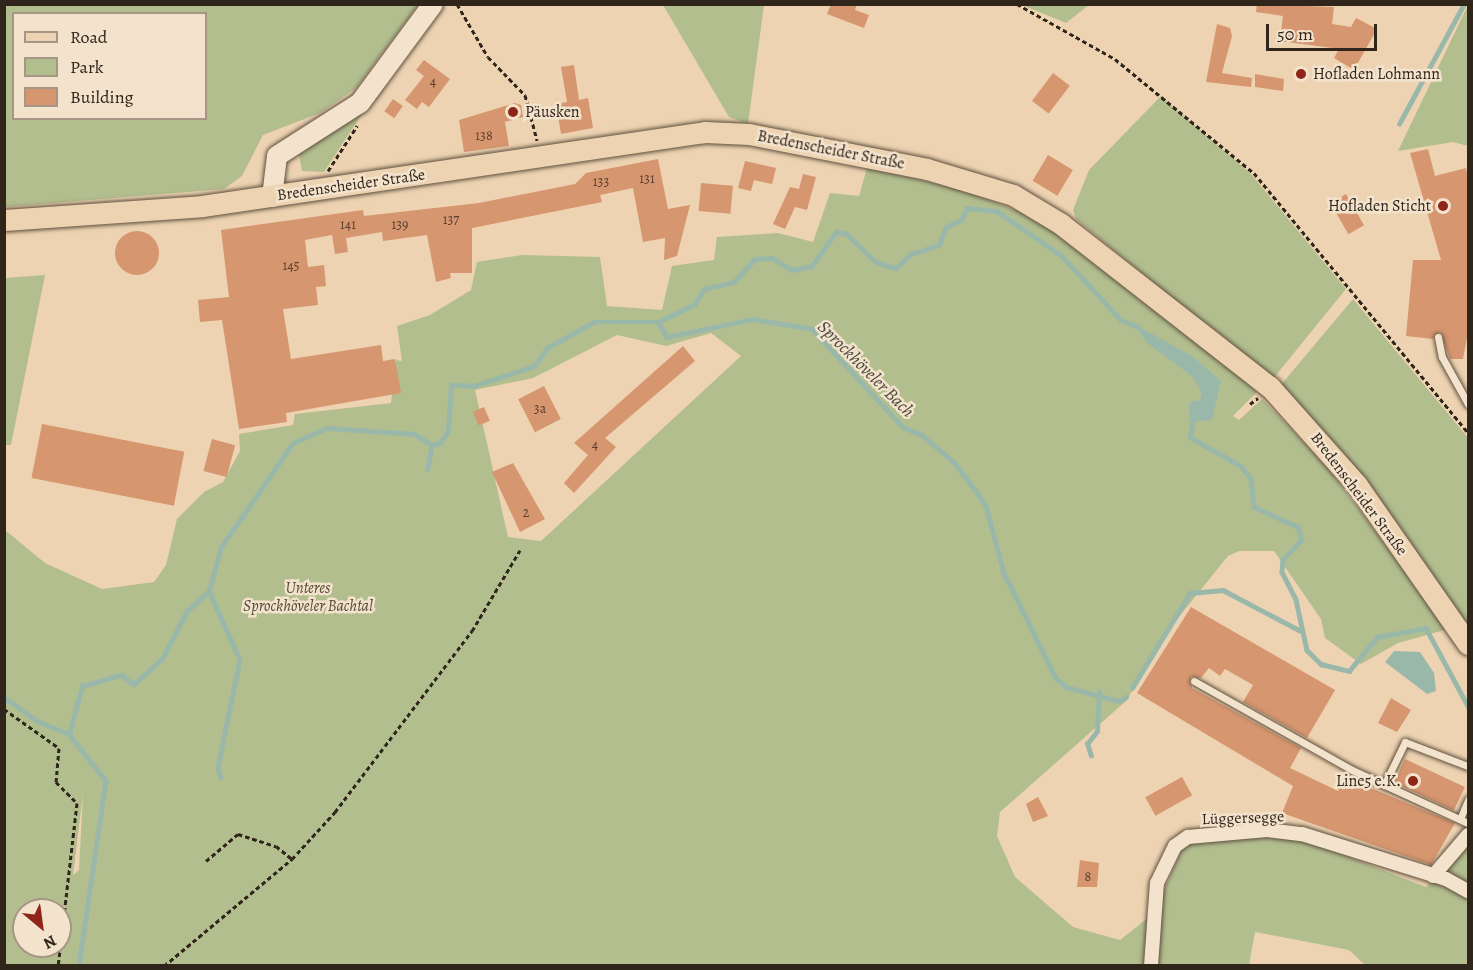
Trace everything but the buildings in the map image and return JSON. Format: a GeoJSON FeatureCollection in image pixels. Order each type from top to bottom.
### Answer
{"type":"FeatureCollection","features":[{"type":"Feature","properties":{"kind":"main road"},"geometry":{"type":"LineString","coordinates":[[272,197],[277,156],[286,145],[330,125],[360,103],[433,4]]}},
{"type":"Feature","properties":{"kind":"main road","name":"Bredenscheider Straße"},"geometry":{"type":"LineString","coordinates":[[4,220],[272,197],[541,156],[729,131],[927,169],[1012,195],[1061,224],[1270,387],[1357,485],[1468,645]]}},
{"type":"Feature","properties":{"kind":"street","name":"Lüggersegge"},"geometry":{"type":"LineString","coordinates":[[1151,966],[1157,883],[1175,846],[1188,837],[1290,832],[1433,876],[1468,891]]}},
{"type":"Feature","properties":{"kind":"street"},"geometry":{"type":"LineString","coordinates":[[1433,876],[1468,835]]}},
{"type":"Feature","properties":{"kind":"lane"},"geometry":{"type":"LineString","coordinates":[[1437,337],[1442,357],[1468,404]]}},
{"type":"Feature","properties":{"kind":"lane"},"geometry":{"type":"LineString","coordinates":[[1194,681],[1278,732],[1468,823]]}},
{"type":"Feature","properties":{"kind":"lane"},"geometry":{"type":"LineString","coordinates":[[1384,784],[1405,742],[1468,766]]}},
{"type":"Feature","properties":{"kind":"lane"},"geometry":{"type":"LineString","coordinates":[[1460,819],[1468,800]]}},
{"type":"Feature","properties":{"kind":"path"},"geometry":{"type":"LineString","coordinates":[[457,4],[488,57],[525,95],[541,156]]}},
{"type":"Feature","properties":{"kind":"path"},"geometry":{"type":"LineString","coordinates":[[1017,4],[1072,31],[1165,96],[1254,173],[1309,235],[1468,433]]}},
{"type":"Feature","properties":{"kind":"path"},"geometry":{"type":"LineString","coordinates":[[327,190],[333,160],[364,117]]}},
{"type":"Feature","properties":{"kind":"path"},"geometry":{"type":"LineString","coordinates":[[164,966],[292,859],[431,688],[520,549]]}},
{"type":"Feature","properties":{"kind":"path"},"geometry":{"type":"LineString","coordinates":[[4,709],[59,748],[56,782],[77,803],[58,966]]}},
{"type":"Feature","properties":{"kind":"path"},"geometry":{"type":"LineString","coordinates":[[206,861],[238,834],[276,846],[292,859]]}},
{"type":"Feature","properties":{"kind":"green space"},"geometry":{"type":"Polygon","coordinates":[[[5,4],[418,4],[356,88],[320,113],[263,135],[242,176],[224,189],[5,207],[5,4]]]}},
{"type":"Feature","properties":{"kind":"green space"},"geometry":{"type":"Polygon","coordinates":[[[1089,4],[1066,23],[1022,5],[1089,4]]]}},
{"type":"Feature","properties":{"kind":"green space"},"geometry":{"type":"Polygon","coordinates":[[[663,5],[764,5],[748,124],[729,117],[663,5]]]}},
{"type":"Feature","properties":{"kind":"green space"},"geometry":{"type":"Polygon","coordinates":[[[1468,5],[1468,146],[1453,142],[1398,151],[1468,5]]]}},
{"type":"Feature","properties":{"kind":"green space"},"geometry":{"type":"Polygon","coordinates":[[[1161,96],[1251,174],[1346,289],[1272,380],[1076,219],[1073,210],[1089,170],[1161,96]]]}},
{"type":"Feature","properties":{"kind":"green space"},"geometry":{"type":"Polygon","coordinates":[[[362,114],[324,172],[302,171],[299,154],[362,114]]]}},
{"type":"Feature","properties":{"kind":"green space","name":"Unteres Sprockhöveler Bachtal"},"geometry":{"type":"Polygon","coordinates":[[[867,168],[956,188],[1032,216],[1206,346],[1257,392],[1233,416],[1239,420],[1262,399],[1327,467],[1448,629],[1398,643],[1361,664],[1325,638],[1321,619],[1274,551],[1239,551],[1228,556],[1174,623],[1126,701],[1000,812],[997,836],[1015,877],[1073,927],[1120,940],[1149,917],[1147,965],[4,965],[5,530],[45,563],[102,589],[154,582],[166,565],[177,519],[204,492],[223,482],[240,451],[239,434],[293,425],[295,414],[391,403],[396,360],[402,361],[397,326],[430,315],[471,290],[477,262],[522,255],[600,257],[607,306],[662,310],[672,266],[714,260],[717,237],[778,233],[813,242],[830,193],[859,196],[867,168]],[[711,333],[666,346],[617,335],[533,378],[475,390],[508,537],[541,541],[741,356],[711,333]],[[83,794],[73,875],[79,870],[83,794]]]}},
{"type":"Feature","properties":{"kind":"green space"},"geometry":{"type":"Polygon","coordinates":[[[45,275],[11,445],[5,445],[5,278],[45,275]]]}},
{"type":"Feature","properties":{"kind":"green space"},"geometry":{"type":"Polygon","coordinates":[[[1353,299],[1468,438],[1468,633],[1280,386],[1353,299]]]}},
{"type":"Feature","properties":{"kind":"green space"},"geometry":{"type":"Polygon","coordinates":[[[1269,835],[1310,842],[1426,887],[1468,842],[1468,965],[1365,965],[1349,950],[1255,932],[1249,965],[1155,966],[1160,899],[1184,845],[1269,835]]]}},
{"type":"Feature","properties":{"kind":"shaded area"},"geometry":{"type":"Polygon","coordinates":[[[1134,324],[1192,356],[1221,381],[1212,420],[1189,422],[1190,402],[1200,400],[1202,393],[1193,377],[1146,342],[1134,324]]]}},
{"type":"Feature","properties":{"kind":"shaded area"},"geometry":{"type":"Polygon","coordinates":[[[1394,651],[1420,652],[1434,673],[1436,691],[1427,694],[1385,662],[1394,651]]]}},
{"type":"Feature","properties":{"kind":"waterway"},"geometry":{"type":"LineString","coordinates":[[1399,124],[1464,4]]}},
{"type":"Feature","properties":{"kind":"waterway","name":"Sprockhöveler Bach"},"geometry":{"type":"LineString","coordinates":[[4,697],[37,721],[69,734],[82,686],[121,675],[134,684],[162,659],[187,611],[209,591],[221,547],[293,443],[327,428],[414,434],[432,445],[440,443],[448,431],[451,385],[474,386],[534,366],[547,348],[594,322],[658,322],[695,304],[704,289],[734,282],[755,259],[772,258],[792,270],[812,266],[836,232],[847,234],[876,262],[896,268],[911,254],[939,245],[946,227],[961,220],[967,208],[997,211],[1062,256],[1121,320],[1138,327]]}},
{"type":"Feature","properties":{"kind":"waterway","name":"Sprockhöveler Bach"},"geometry":{"type":"LineString","coordinates":[[658,322],[667,337],[753,319],[812,329],[903,427],[922,435],[954,462],[976,491],[986,506],[1004,573],[1056,678],[1066,687],[1119,701],[1126,697]]}},
{"type":"Feature","properties":{"kind":"waterway","name":"Sprockhöveler Bach"},"geometry":{"type":"LineString","coordinates":[[1194,420],[1190,437],[1241,466],[1251,479],[1254,507],[1298,527],[1302,540],[1283,560],[1282,572],[1296,600],[1307,650],[1321,664],[1349,671],[1377,637],[1426,628],[1468,706]]}},
{"type":"Feature","properties":{"kind":"waterway"},"geometry":{"type":"LineString","coordinates":[[427,470],[432,445]]}},
{"type":"Feature","properties":{"kind":"waterway","name":"Sprockhöveler Bach"},"geometry":{"type":"LineString","coordinates":[[1132,688],[1190,593],[1223,590],[1299,630]]}},
{"type":"Feature","properties":{"kind":"waterway"},"geometry":{"type":"LineString","coordinates":[[209,591],[240,660],[218,767],[221,778]]}},
{"type":"Feature","properties":{"kind":"waterway"},"geometry":{"type":"LineString","coordinates":[[1091,756],[1087,744],[1097,731],[1099,692]]}},
{"type":"Feature","properties":{"kind":"waterway"},"geometry":{"type":"LineString","coordinates":[[69,734],[106,781],[79,966]]}},
{"type":"Feature","properties":{"kind":"place","name":"Hofladen Lohmann"},"geometry":{"type":"Point","coordinates":[1301,74]}},
{"type":"Feature","properties":{"kind":"place","name":"Päusken"},"geometry":{"type":"Point","coordinates":[513,112]}},
{"type":"Feature","properties":{"kind":"place","name":"Hofladen Sticht"},"geometry":{"type":"Point","coordinates":[1443,206]}},
{"type":"Feature","properties":{"kind":"place","name":"Line5 e.K."},"geometry":{"type":"Point","coordinates":[1413,781]}}]}
